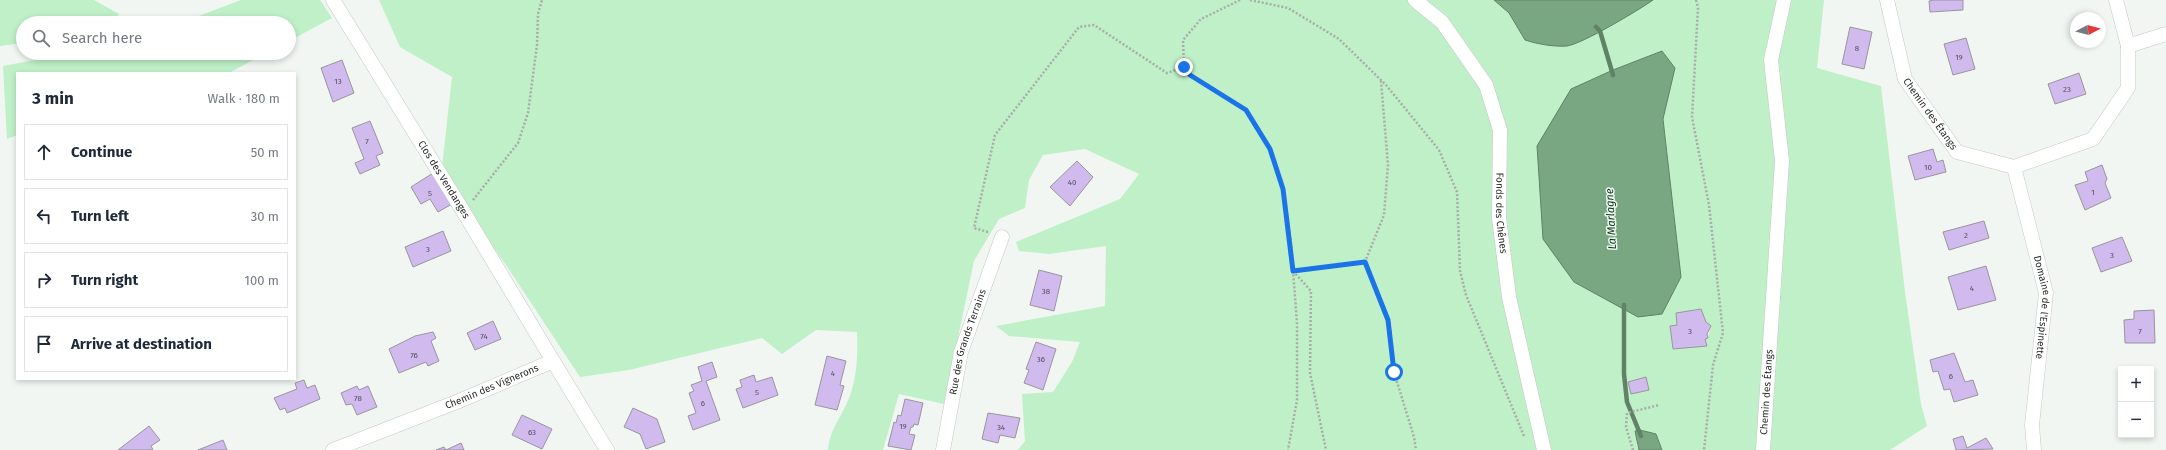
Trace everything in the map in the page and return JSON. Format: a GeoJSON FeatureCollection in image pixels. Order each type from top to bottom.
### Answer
{"type":"FeatureCollection","features":[{"type":"Feature","properties":{"kind":"street","name":"Clos des Vendanges"},"geometry":{"type":"LineString","coordinates":[[333,0],[463,211],[552,361]]}},
{"type":"Feature","properties":{"kind":"street","name":"Fonds des Chênes"},"geometry":{"type":"LineString","coordinates":[[1415,0],[1442,22],[1486,85],[1500,130],[1499,218],[1509,297],[1544,450]]}},
{"type":"Feature","properties":{"kind":"street","name":"Chemin des Étangs"},"geometry":{"type":"LineString","coordinates":[[1763,450],[1782,161],[1771,60],[1784,0]]}},
{"type":"Feature","properties":{"kind":"street","name":"Chemin des Étangs"},"geometry":{"type":"LineString","coordinates":[[1887,0],[1905,79],[1958,152],[2014,167]]}},
{"type":"Feature","properties":{"kind":"street"},"geometry":{"type":"LineString","coordinates":[[2014,167],[2093,139],[2128,88],[2128,46],[2116,0]]}},
{"type":"Feature","properties":{"kind":"street"},"geometry":{"type":"LineString","coordinates":[[2128,46],[2166,34]]}},
{"type":"Feature","properties":{"kind":"street","name":"Domaine de l'Espinette"},"geometry":{"type":"LineString","coordinates":[[2014,167],[2046,293],[2032,425],[2034,450]]}},
{"type":"Feature","properties":{"kind":"street","name":"Rue des Grands Terrains"},"geometry":{"type":"LineString","coordinates":[[943,450],[961,352],[1002,237]]}},
{"type":"Feature","properties":{"kind":"street"},"geometry":{"type":"LineString","coordinates":[[552,361],[607,450]]}},
{"type":"Feature","properties":{"kind":"street","name":"Chemin des Vignerons"},"geometry":{"type":"LineString","coordinates":[[333,450],[460,401],[552,361]]}},
{"type":"Feature","properties":{"kind":"path"},"geometry":{"type":"LineString","coordinates":[[463,211],[518,143],[528,113],[537,45],[538,14],[542,0]]}},
{"type":"Feature","properties":{"kind":"path"},"geometry":{"type":"LineString","coordinates":[[1240,0],[1201,19],[1183,40],[1184,67],[1190,75],[1246,110],[1270,149],[1283,189],[1293,271],[1297,323],[1297,400],[1288,450]]}},
{"type":"Feature","properties":{"kind":"path"},"geometry":{"type":"LineString","coordinates":[[1250,0],[1288,8],[1339,39],[1381,80],[1439,150],[1457,192],[1460,271],[1466,295],[1527,442]]}},
{"type":"Feature","properties":{"kind":"path"},"geometry":{"type":"LineString","coordinates":[[1696,0],[1692,117],[1708,205],[1723,333],[1713,365],[1704,450]]}},
{"type":"Feature","properties":{"kind":"path"},"geometry":{"type":"LineString","coordinates":[[1002,237],[974,228],[995,135],[1079,27],[1094,25],[1167,73],[1184,67]]}},
{"type":"Feature","properties":{"kind":"path"},"geometry":{"type":"LineString","coordinates":[[1381,80],[1388,165],[1384,215],[1365,262],[1388,320],[1394,372],[1414,437],[1416,450]]}},
{"type":"Feature","properties":{"kind":"path"},"geometry":{"type":"LineString","coordinates":[[1293,271],[1365,262]]}},
{"type":"Feature","properties":{"kind":"path"},"geometry":{"type":"LineString","coordinates":[[1293,271],[1311,291],[1310,373],[1326,450]]}},
{"type":"Feature","properties":{"kind":"path"},"geometry":{"type":"LineString","coordinates":[[1633,450],[1626,427],[1627,413],[1658,405]]}},
{"type":"Feature","properties":{"kind":"shaded area"},"geometry":{"type":"Polygon","coordinates":[[[0,0],[94,0],[119,14],[117,16],[16,16],[16,44],[0,46],[0,0]]]}},
{"type":"Feature","properties":{"kind":"shaded area"},"geometry":{"type":"Polygon","coordinates":[[[241,0],[320,0],[332,18],[296,37],[296,16],[199,16],[241,0]]]}},
{"type":"Feature","properties":{"kind":"shaded area"},"geometry":{"type":"Polygon","coordinates":[[[379,0],[1494,0],[1509,13],[1525,40],[1568,46],[1600,31],[1653,0],[1824,0],[1817,68],[1881,86],[1905,292],[1921,404],[1927,426],[1890,450],[1662,450],[1656,434],[1636,444],[1639,450],[1018,450],[1025,441],[1022,394],[1053,392],[1072,362],[1080,342],[1009,336],[996,326],[1105,306],[1106,246],[1049,254],[1019,251],[1016,242],[1120,199],[1139,174],[1085,149],[1043,155],[1029,180],[1025,208],[999,219],[974,261],[944,404],[899,394],[883,450],[828,450],[830,437],[850,396],[855,378],[857,360],[857,332],[816,330],[782,354],[762,338],[629,370],[580,377],[506,265],[441,176],[452,77],[400,47],[379,0]],[[1662,51],[1613,70],[1571,89],[1681,277],[1663,119],[1675,68],[1662,51]],[[1706,322],[1670,326],[1673,349],[1706,346],[1705,339],[1708,338],[1711,326],[1706,322]],[[1646,378],[1628,382],[1631,394],[1649,390],[1646,378]]]}},
{"type":"Feature","properties":{"kind":"shaded area"},"geometry":{"type":"Polygon","coordinates":[[[35,60],[253,60],[231,72],[16,72],[16,135],[7,139],[3,66],[35,60]]]}},
{"type":"Feature","properties":{"kind":"water"},"geometry":{"type":"Polygon","coordinates":[[[1494,0],[1653,0],[1597,33],[1574,44],[1562,46],[1546,45],[1525,40],[1509,13],[1494,0]]]}},
{"type":"Feature","properties":{"kind":"water"},"geometry":{"type":"Polygon","coordinates":[[[1662,51],[1675,68],[1663,119],[1681,277],[1662,314],[1638,317],[1574,282],[1543,239],[1537,146],[1571,89],[1613,70],[1662,51]]]}},
{"type":"Feature","properties":{"kind":"water"},"geometry":{"type":"Polygon","coordinates":[[[1640,430],[1656,434],[1662,450],[1639,450],[1635,431],[1640,430]]]}},
{"type":"Feature","properties":{"kind":"building"},"geometry":{"type":"Polygon","coordinates":[[[1963,0],[1963,10],[1930,12],[1929,1],[1963,0]]]}},
{"type":"Feature","properties":{"kind":"building"},"geometry":{"type":"Polygon","coordinates":[[[1850,27],[1872,32],[1864,69],[1842,64],[1850,27]]]}},
{"type":"Feature","properties":{"kind":"building"},"geometry":{"type":"Polygon","coordinates":[[[1966,38],[1975,69],[1953,75],[1944,44],[1966,38]]]}},
{"type":"Feature","properties":{"kind":"building"},"geometry":{"type":"Polygon","coordinates":[[[342,60],[354,93],[333,102],[321,68],[342,60]]]}},
{"type":"Feature","properties":{"kind":"building"},"geometry":{"type":"Polygon","coordinates":[[[2079,73],[2086,94],[2055,104],[2048,84],[2079,73]]]}},
{"type":"Feature","properties":{"kind":"building"},"geometry":{"type":"Polygon","coordinates":[[[370,121],[383,153],[376,156],[380,165],[360,174],[355,163],[364,159],[352,128],[370,121]]]}},
{"type":"Feature","properties":{"kind":"building"},"geometry":{"type":"Polygon","coordinates":[[[1933,149],[1937,162],[1943,160],[1946,172],[1915,180],[1908,156],[1933,149]]]}},
{"type":"Feature","properties":{"kind":"building"},"geometry":{"type":"Polygon","coordinates":[[[1077,161],[1093,177],[1070,206],[1050,187],[1077,161]]]}},
{"type":"Feature","properties":{"kind":"building"},"geometry":{"type":"Polygon","coordinates":[[[2102,165],[2107,179],[2105,183],[2111,198],[2085,210],[2075,185],[2088,181],[2085,172],[2102,165]]]}},
{"type":"Feature","properties":{"kind":"building"},"geometry":{"type":"Polygon","coordinates":[[[433,173],[452,204],[438,212],[430,199],[421,204],[411,187],[433,173]]]}},
{"type":"Feature","properties":{"kind":"building"},"geometry":{"type":"Polygon","coordinates":[[[1984,221],[1989,238],[1949,250],[1943,232],[1984,221]]]}},
{"type":"Feature","properties":{"kind":"building"},"geometry":{"type":"Polygon","coordinates":[[[443,231],[451,251],[413,267],[405,247],[443,231]]]}},
{"type":"Feature","properties":{"kind":"building"},"geometry":{"type":"Polygon","coordinates":[[[2122,237],[2132,261],[2101,272],[2092,248],[2122,237]]]}},
{"type":"Feature","properties":{"kind":"building"},"geometry":{"type":"Polygon","coordinates":[[[1986,266],[1996,300],[1958,310],[1948,277],[1986,266]]]}},
{"type":"Feature","properties":{"kind":"building"},"geometry":{"type":"Polygon","coordinates":[[[1039,270],[1062,276],[1054,311],[1030,305],[1039,270]]]}},
{"type":"Feature","properties":{"kind":"building"},"geometry":{"type":"Polygon","coordinates":[[[1701,309],[1706,322],[1711,326],[1707,334],[1708,338],[1705,339],[1707,346],[1673,349],[1670,326],[1677,325],[1676,313],[1701,309]]]}},
{"type":"Feature","properties":{"kind":"building"},"geometry":{"type":"Polygon","coordinates":[[[2154,310],[2155,343],[2125,343],[2124,320],[2134,319],[2134,311],[2154,310]]]}},
{"type":"Feature","properties":{"kind":"building"},"geometry":{"type":"Polygon","coordinates":[[[493,321],[501,339],[475,350],[467,333],[493,321]]]}},
{"type":"Feature","properties":{"kind":"building"},"geometry":{"type":"Polygon","coordinates":[[[433,332],[436,338],[431,341],[439,361],[428,366],[426,362],[399,373],[389,349],[415,336],[433,332]]]}},
{"type":"Feature","properties":{"kind":"building"},"geometry":{"type":"Polygon","coordinates":[[[1036,342],[1056,349],[1043,390],[1024,383],[1029,370],[1026,369],[1036,342]]]}},
{"type":"Feature","properties":{"kind":"building"},"geometry":{"type":"Polygon","coordinates":[[[1954,353],[1965,382],[1973,380],[1978,395],[1954,402],[1950,389],[1944,390],[1938,371],[1933,372],[1930,360],[1954,353]]]}},
{"type":"Feature","properties":{"kind":"building"},"geometry":{"type":"Polygon","coordinates":[[[827,356],[846,361],[840,385],[844,386],[837,410],[815,405],[827,356]]]}},
{"type":"Feature","properties":{"kind":"building"},"geometry":{"type":"Polygon","coordinates":[[[712,362],[717,377],[706,381],[720,420],[693,430],[688,416],[696,413],[689,393],[694,391],[691,385],[702,381],[698,367],[712,362]]]}},
{"type":"Feature","properties":{"kind":"building"},"geometry":{"type":"Polygon","coordinates":[[[754,375],[756,382],[772,377],[778,395],[743,408],[736,389],[742,387],[740,380],[754,375]]]}},
{"type":"Feature","properties":{"kind":"building"},"geometry":{"type":"Polygon","coordinates":[[[1646,377],[1649,390],[1631,394],[1628,382],[1646,377]]]}},
{"type":"Feature","properties":{"kind":"building"},"geometry":{"type":"Polygon","coordinates":[[[304,380],[307,388],[315,385],[320,399],[287,413],[285,408],[280,410],[274,398],[297,389],[295,383],[304,380]]]}},
{"type":"Feature","properties":{"kind":"building"},"geometry":{"type":"Polygon","coordinates":[[[357,386],[359,390],[368,386],[377,407],[357,415],[352,404],[346,405],[341,393],[357,386]]]}},
{"type":"Feature","properties":{"kind":"building"},"geometry":{"type":"Polygon","coordinates":[[[905,399],[923,403],[918,425],[914,424],[913,427],[911,427],[909,434],[915,435],[911,450],[888,446],[894,422],[896,423],[898,415],[901,416],[905,399]]]}},
{"type":"Feature","properties":{"kind":"building"},"geometry":{"type":"Polygon","coordinates":[[[633,408],[657,419],[665,442],[646,449],[640,434],[624,427],[633,408]]]}},
{"type":"Feature","properties":{"kind":"building"},"geometry":{"type":"Polygon","coordinates":[[[988,413],[1020,418],[1015,438],[1000,435],[998,443],[982,439],[988,413]]]}},
{"type":"Feature","properties":{"kind":"building"},"geometry":{"type":"Polygon","coordinates":[[[522,415],[552,429],[542,449],[512,435],[522,415]]]}},
{"type":"Feature","properties":{"kind":"building"},"geometry":{"type":"Polygon","coordinates":[[[149,426],[160,440],[151,446],[153,450],[118,450],[149,426]]]}},
{"type":"Feature","properties":{"kind":"building"},"geometry":{"type":"Polygon","coordinates":[[[1963,436],[1967,448],[1986,438],[1993,449],[1956,450],[1953,439],[1963,436]]]}},
{"type":"Feature","properties":{"kind":"building"},"geometry":{"type":"Polygon","coordinates":[[[223,440],[227,450],[198,450],[223,440]]]}},
{"type":"Feature","properties":{"kind":"building"},"geometry":{"type":"Polygon","coordinates":[[[461,443],[464,450],[446,450],[461,443]]]}},
{"type":"Feature","properties":{"kind":"building"},"geometry":{"type":"Polygon","coordinates":[[[444,447],[446,450],[436,450],[444,447]]]}},
{"type":"Feature","properties":{"kind":"waterway","name":"La Marlagne"},"geometry":{"type":"LineString","coordinates":[[1596,27],[1600,31],[1613,75]]}},
{"type":"Feature","properties":{"kind":"waterway","name":"La Marlagne"},"geometry":{"type":"LineString","coordinates":[[1624,305],[1624,374],[1627,402],[1641,436]]}},
{"type":"Feature","properties":{"kind":"route"},"geometry":{"type":"LineString","coordinates":[[1184,67],[1190,75],[1246,110],[1270,149],[1283,189],[1291,244],[1293,271],[1365,262],[1388,320],[1394,372]]}}]}
